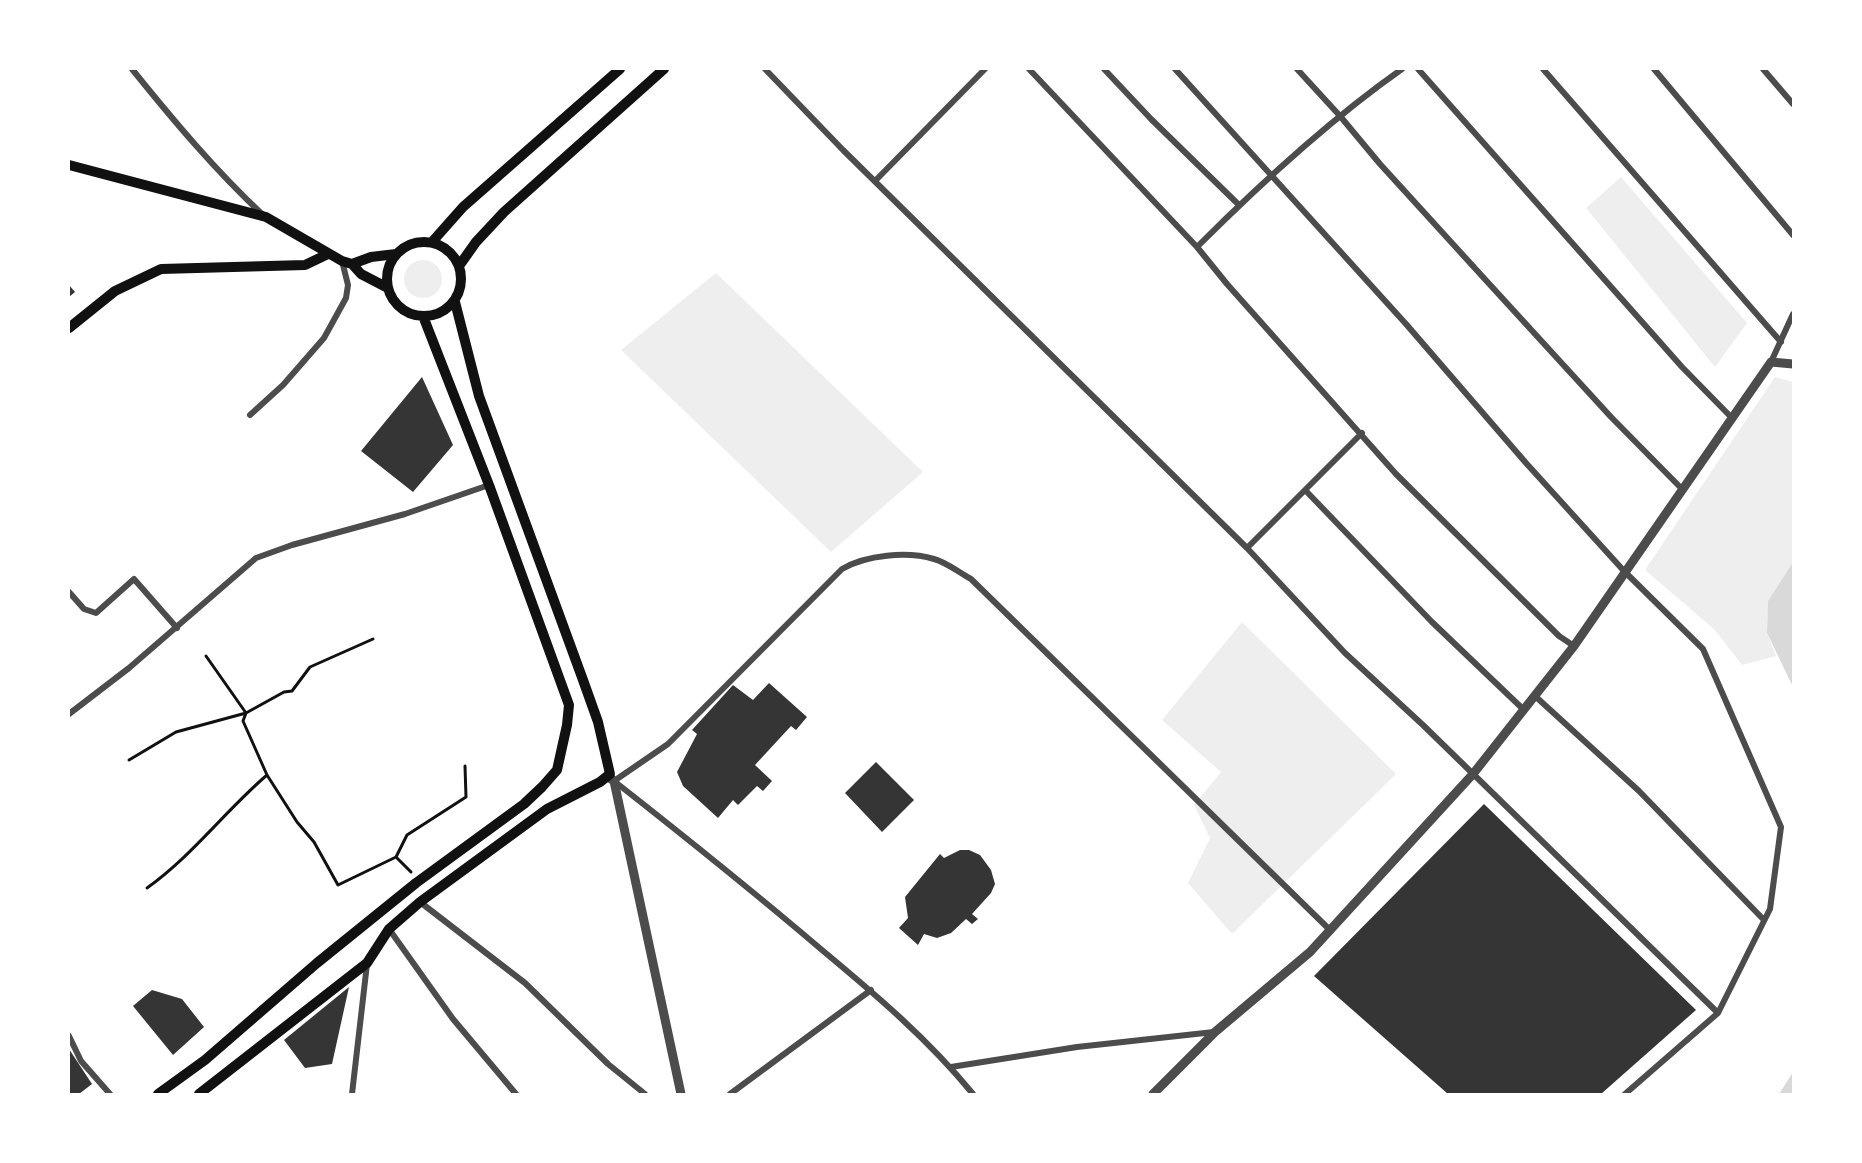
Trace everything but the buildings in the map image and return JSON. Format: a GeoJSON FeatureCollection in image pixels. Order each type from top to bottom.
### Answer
{"type":"FeatureCollection","features":[{"type":"Feature","properties":{"kind":"main road"},"geometry":{"type":"LineString","coordinates":[[432,242],[464,207],[620,69]]}},
{"type":"Feature","properties":{"kind":"main road"},"geometry":{"type":"LineString","coordinates":[[459,266],[476,242],[504,212],[664,69]]}},
{"type":"Feature","properties":{"kind":"main road"},"geometry":{"type":"LineString","coordinates":[[69,165],[266,217],[388,288]]}},
{"type":"Feature","properties":{"kind":"main road"},"geometry":{"type":"LineString","coordinates":[[419,242],[432,242],[448,251],[459,266],[462,278],[455,302],[446,310],[435,315],[411,314],[401,308],[393,299],[388,288],[387,275],[390,263],[396,254],[407,246],[419,242]]}},
{"type":"Feature","properties":{"kind":"main road"},"geometry":{"type":"LineString","coordinates":[[69,328],[115,291],[161,269],[305,265],[328,254]]}},
{"type":"Feature","properties":{"kind":"main road"},"geometry":{"type":"LineString","coordinates":[[347,263],[396,254]]}},
{"type":"Feature","properties":{"kind":"main road"},"geometry":{"type":"LineString","coordinates":[[199,1094],[367,963],[389,929],[420,902],[547,810],[611,778],[583,680],[479,396],[455,302]]}},
{"type":"Feature","properties":{"kind":"main road"},"geometry":{"type":"LineString","coordinates":[[158,1094],[205,1060],[316,963],[416,883],[524,804],[557,770],[569,705],[489,485],[423,316]]}},
{"type":"Feature","properties":{"kind":"street"},"geometry":{"type":"LineString","coordinates":[[132,69],[171,118],[242,195],[266,217]]}},
{"type":"Feature","properties":{"kind":"street"},"geometry":{"type":"LineString","coordinates":[[765,69],[875,181],[1247,548],[1345,653],[1473,774],[1718,1013]]}},
{"type":"Feature","properties":{"kind":"street"},"geometry":{"type":"LineString","coordinates":[[875,181],[985,69]]}},
{"type":"Feature","properties":{"kind":"street"},"geometry":{"type":"LineString","coordinates":[[1029,69],[1197,247],[1227,284],[1362,433],[1396,474],[1559,636],[1574,646]]}},
{"type":"Feature","properties":{"kind":"street"},"geometry":{"type":"LineString","coordinates":[[1104,69],[1151,119],[1239,205]]}},
{"type":"Feature","properties":{"kind":"street"},"geometry":{"type":"LineString","coordinates":[[1175,69],[1406,324],[1526,463],[1624,571],[1702,649],[1781,827],[1770,909],[1718,1013],[1625,1094]]}},
{"type":"Feature","properties":{"kind":"street"},"geometry":{"type":"LineString","coordinates":[[1297,69],[1380,164],[1611,417],[1682,489]]}},
{"type":"Feature","properties":{"kind":"street"},"geometry":{"type":"LineString","coordinates":[[1197,247],[1272,175],[1340,116],[1402,69]]}},
{"type":"Feature","properties":{"kind":"street"},"geometry":{"type":"LineString","coordinates":[[1418,69],[1682,367],[1732,418]]}},
{"type":"Feature","properties":{"kind":"street"},"geometry":{"type":"LineString","coordinates":[[1543,69],[1781,342]]}},
{"type":"Feature","properties":{"kind":"street"},"geometry":{"type":"LineString","coordinates":[[1654,69],[1793,235]]}},
{"type":"Feature","properties":{"kind":"street"},"geometry":{"type":"LineString","coordinates":[[1763,69],[1793,104]]}},
{"type":"Feature","properties":{"kind":"street"},"geometry":{"type":"LineString","coordinates":[[250,415],[291,377],[324,338],[346,298],[347,263]]}},
{"type":"Feature","properties":{"kind":"street"},"geometry":{"type":"LineString","coordinates":[[1153,1094],[1215,1032],[1310,952],[1473,774],[1574,646],[1771,362],[1793,314]]}},
{"type":"Feature","properties":{"kind":"street"},"geometry":{"type":"LineString","coordinates":[[1771,362],[1793,364]]}},
{"type":"Feature","properties":{"kind":"street"},"geometry":{"type":"LineString","coordinates":[[1247,548],[1362,433]]}},
{"type":"Feature","properties":{"kind":"street"},"geometry":{"type":"LineString","coordinates":[[69,714],[177,628],[256,558],[292,545],[405,514],[489,485]]}},
{"type":"Feature","properties":{"kind":"street"},"geometry":{"type":"LineString","coordinates":[[1306,490],[1432,622],[1524,710]]}},
{"type":"Feature","properties":{"kind":"street"},"geometry":{"type":"LineString","coordinates":[[611,778],[668,744],[791,623],[842,569],[856,561],[897,555],[934,559],[971,579],[1330,931]]}},
{"type":"Feature","properties":{"kind":"street"},"geometry":{"type":"LineString","coordinates":[[69,592],[84,609],[96,613],[134,579],[177,628]]}},
{"type":"Feature","properties":{"kind":"street"},"geometry":{"type":"LineString","coordinates":[[1535,696],[1639,791],[1764,920]]}},
{"type":"Feature","properties":{"kind":"street"},"geometry":{"type":"LineString","coordinates":[[611,778],[744,884],[871,990],[951,1067],[973,1094]]}},
{"type":"Feature","properties":{"kind":"street"},"geometry":{"type":"LineString","coordinates":[[611,778],[670,1035],[681,1094]]}},
{"type":"Feature","properties":{"kind":"street"},"geometry":{"type":"LineString","coordinates":[[420,902],[525,983],[608,1064],[645,1094]]}},
{"type":"Feature","properties":{"kind":"street"},"geometry":{"type":"LineString","coordinates":[[389,929],[453,1019],[516,1094]]}},
{"type":"Feature","properties":{"kind":"street"},"geometry":{"type":"LineString","coordinates":[[352,1094],[367,963]]}},
{"type":"Feature","properties":{"kind":"street"},"geometry":{"type":"LineString","coordinates":[[730,1094],[871,990]]}},
{"type":"Feature","properties":{"kind":"street"},"geometry":{"type":"LineString","coordinates":[[951,1067],[1007,1060],[1077,1047],[1215,1032]]}},
{"type":"Feature","properties":{"kind":"street"},"geometry":{"type":"LineString","coordinates":[[69,1036],[81,1061],[110,1094]]}},
{"type":"Feature","properties":{"kind":"path"},"geometry":{"type":"LineString","coordinates":[[129,760],[177,732],[246,712],[284,692],[292,691],[310,667],[373,639]]}},
{"type":"Feature","properties":{"kind":"path"},"geometry":{"type":"LineString","coordinates":[[206,656],[246,712]]}},
{"type":"Feature","properties":{"kind":"path"},"geometry":{"type":"LineString","coordinates":[[246,712],[243,721],[267,775],[297,822],[314,842],[338,885],[396,857],[406,835],[466,797],[465,765]]}},
{"type":"Feature","properties":{"kind":"path"},"geometry":{"type":"LineString","coordinates":[[147,888],[173,869],[241,797],[267,775]]}},
{"type":"Feature","properties":{"kind":"path"},"geometry":{"type":"LineString","coordinates":[[396,857],[415,877],[416,883]]}},
{"type":"Feature","properties":{"kind":"shaded area"},"geometry":{"type":"Polygon","coordinates":[[[1621,177],[1747,323],[1715,367],[1586,208],[1621,177]]]}},
{"type":"Feature","properties":{"kind":"shaded area"},"geometry":{"type":"Polygon","coordinates":[[[423,260],[437,265],[442,279],[437,293],[423,298],[409,293],[404,279],[409,265],[423,260]]]}},
{"type":"Feature","properties":{"kind":"shaded area"},"geometry":{"type":"Polygon","coordinates":[[[716,273],[923,472],[831,552],[621,350],[716,273]]]}},
{"type":"Feature","properties":{"kind":"shaded area"},"geometry":{"type":"Polygon","coordinates":[[[1775,377],[1793,382],[1793,562],[1768,601],[1767,633],[1776,656],[1742,665],[1715,630],[1645,570],[1775,377]]]}},
{"type":"Feature","properties":{"kind":"shaded area"},"geometry":{"type":"Polygon","coordinates":[[[1793,562],[1793,687],[1767,633],[1768,601],[1793,562]]]}},
{"type":"Feature","properties":{"kind":"shaded area"},"geometry":{"type":"Polygon","coordinates":[[[1242,622],[1396,774],[1232,934],[1188,883],[1210,838],[1194,805],[1221,772],[1162,720],[1242,622]]]}},
{"type":"Feature","properties":{"kind":"shaded area"},"geometry":{"type":"Polygon","coordinates":[[[1793,1072],[1793,1094],[1779,1094],[1793,1072]]]}}]}
